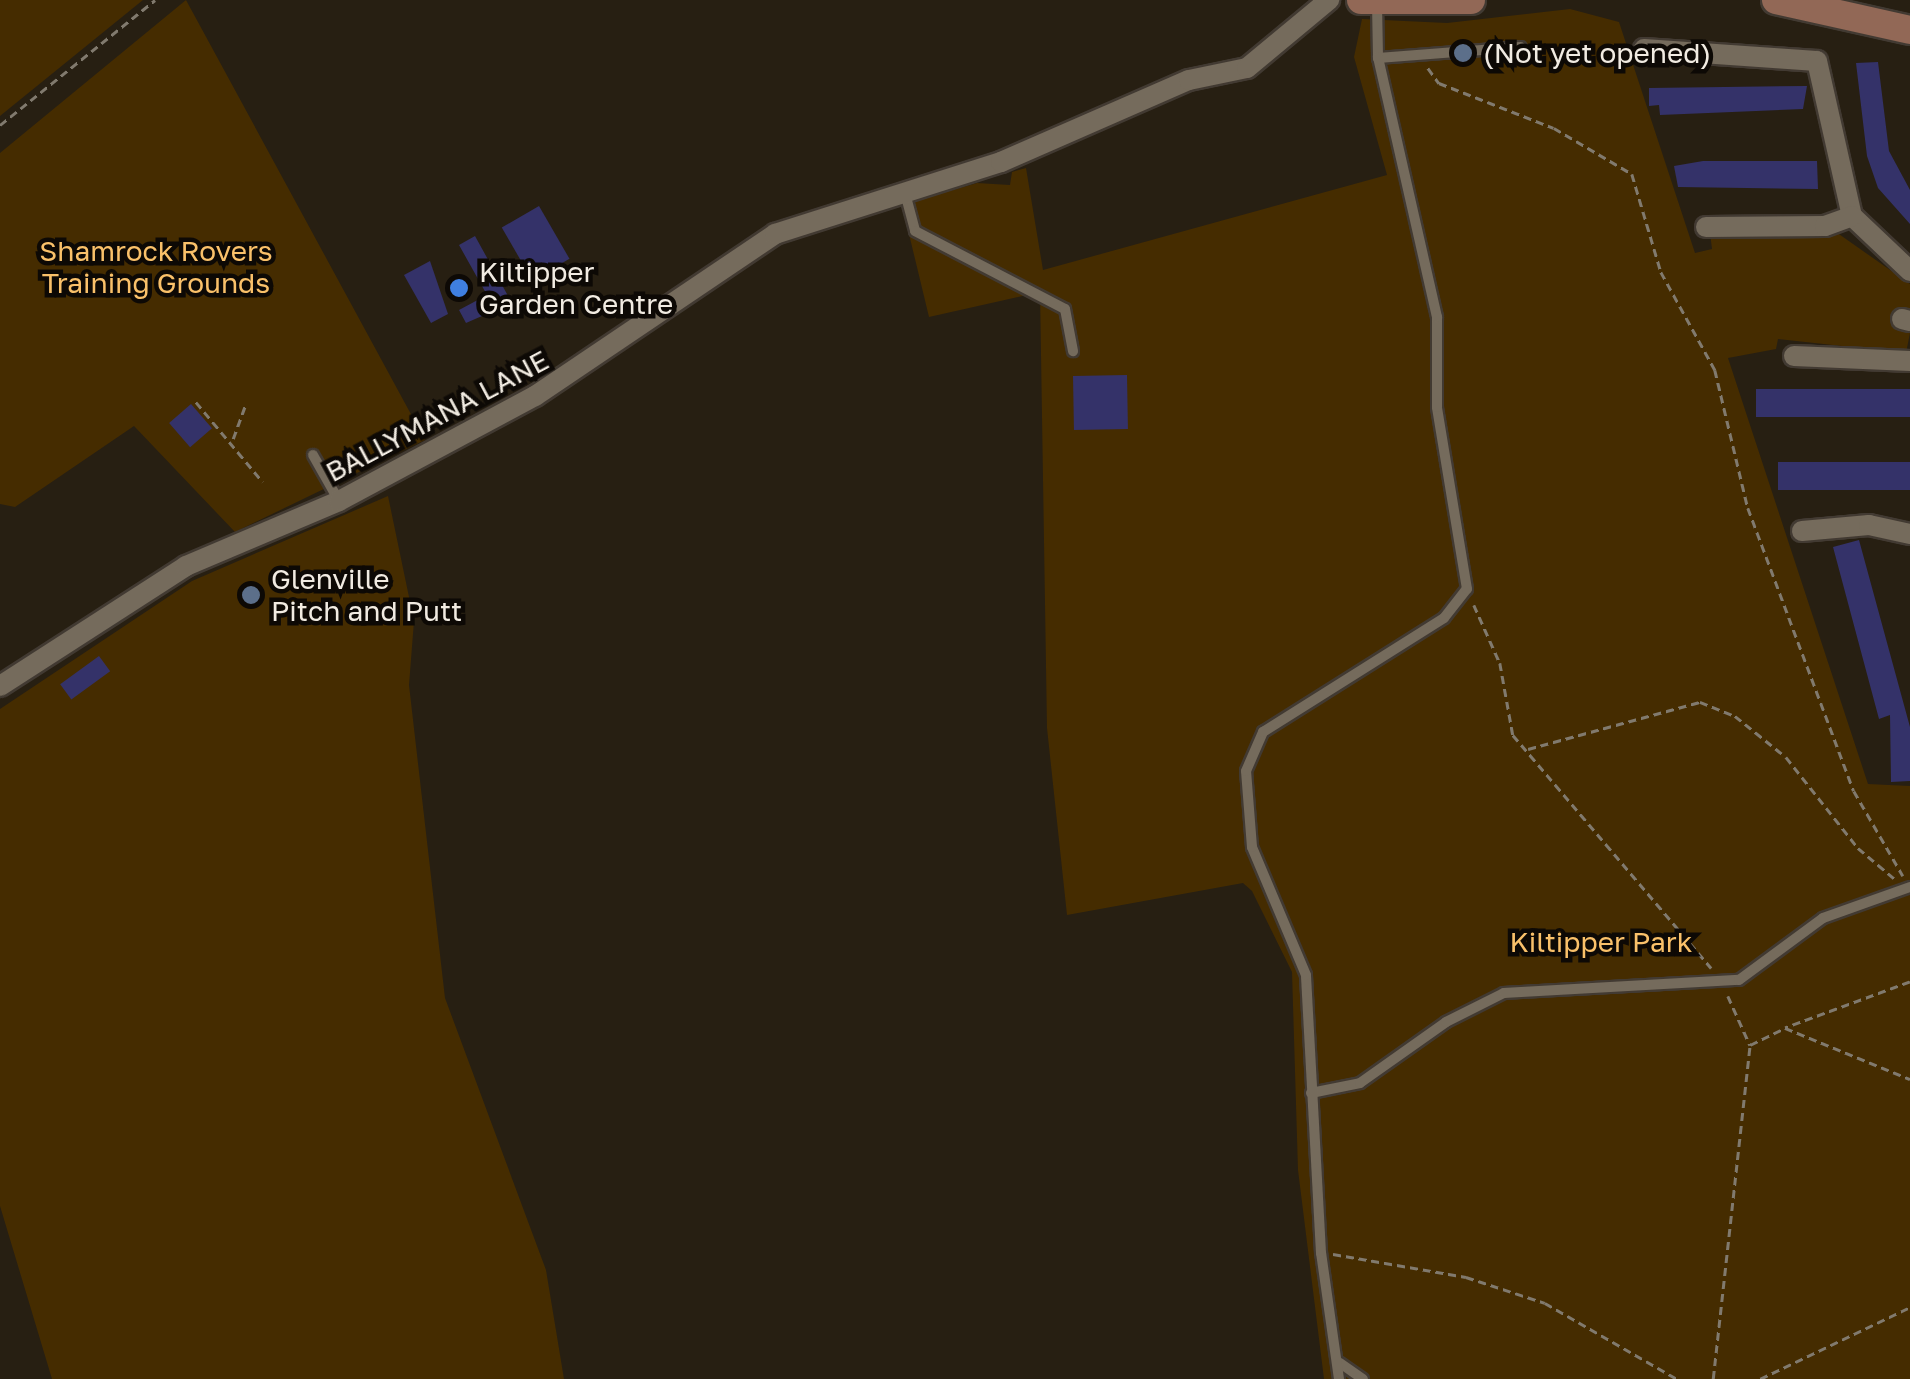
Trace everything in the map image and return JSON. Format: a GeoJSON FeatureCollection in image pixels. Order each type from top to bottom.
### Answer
{"type":"FeatureCollection","features":[{"type":"Feature","properties":{"kind":"street","name":"BALLYMANA LANE"},"geometry":{"type":"LineString","coordinates":[[0,686],[186,566],[339,501],[582,368],[775,234],[1144,107],[1189,80],[1247,68],[1329,0]]}},
{"type":"Feature","properties":{"kind":"street"},"geometry":{"type":"LineString","coordinates":[[1369,1],[1471,0]]}},
{"type":"Feature","properties":{"kind":"street"},"geometry":{"type":"LineString","coordinates":[[1776,0],[1840,8],[1910,30]]}},
{"type":"Feature","properties":{"kind":"street"},"geometry":{"type":"LineString","coordinates":[[1644,48],[1816,60],[1852,216],[1910,271]]}},
{"type":"Feature","properties":{"kind":"street"},"geometry":{"type":"LineString","coordinates":[[1706,227],[1825,226],[1852,216]]}},
{"type":"Feature","properties":{"kind":"street"},"geometry":{"type":"LineString","coordinates":[[1794,356],[1910,361]]}},
{"type":"Feature","properties":{"kind":"street"},"geometry":{"type":"LineString","coordinates":[[1802,530],[1869,524],[1910,534]]}},
{"type":"Feature","properties":{"kind":"lane"},"geometry":{"type":"LineString","coordinates":[[1339,1379],[1340,1363],[1322,1252],[1306,975],[1252,847],[1247,755],[1280,718],[1444,618],[1467,589],[1438,408],[1437,317],[1378,58],[1369,1]]}},
{"type":"Feature","properties":{"kind":"lane"},"geometry":{"type":"LineString","coordinates":[[1378,58],[1521,47]]}},
{"type":"Feature","properties":{"kind":"lane"},"geometry":{"type":"LineString","coordinates":[[904,192],[915,231],[1065,309],[1073,351]]}},
{"type":"Feature","properties":{"kind":"lane"},"geometry":{"type":"LineString","coordinates":[[313,455],[339,501]]}},
{"type":"Feature","properties":{"kind":"lane"},"geometry":{"type":"LineString","coordinates":[[1311,1093],[1360,1083],[1446,1022],[1504,994],[1722,984],[1761,970],[1823,918],[1910,887]]}},
{"type":"Feature","properties":{"kind":"lane"},"geometry":{"type":"LineString","coordinates":[[1340,1363],[1363,1379]]}},
{"type":"Feature","properties":{"kind":"path"},"geometry":{"type":"LineString","coordinates":[[0,125],[154,0]]}},
{"type":"Feature","properties":{"kind":"path"},"geometry":{"type":"LineString","coordinates":[[1426,56],[1439,83],[1554,128],[1632,174],[1661,272],[1715,370],[1748,508],[1854,791],[1910,887]]}},
{"type":"Feature","properties":{"kind":"path"},"geometry":{"type":"LineString","coordinates":[[196,402],[233,441],[263,482]]}},
{"type":"Feature","properties":{"kind":"path"},"geometry":{"type":"LineString","coordinates":[[233,441],[246,403]]}},
{"type":"Feature","properties":{"kind":"path"},"geometry":{"type":"LineString","coordinates":[[1467,589],[1524,750],[1722,984],[1750,1044],[1714,1379]]}},
{"type":"Feature","properties":{"kind":"path"},"geometry":{"type":"LineString","coordinates":[[1524,750],[1700,702],[1758,730],[1876,868],[1910,887]]}},
{"type":"Feature","properties":{"kind":"path"},"geometry":{"type":"LineString","coordinates":[[1750,1044],[1910,982]]}},
{"type":"Feature","properties":{"kind":"path"},"geometry":{"type":"LineString","coordinates":[[1785,1028],[1910,1078]]}},
{"type":"Feature","properties":{"kind":"path"},"geometry":{"type":"LineString","coordinates":[[1322,1252],[1396,1261],[1545,1304],[1677,1379]]}},
{"type":"Feature","properties":{"kind":"path"},"geometry":{"type":"LineString","coordinates":[[1760,1379],[1910,1307]]}},
{"type":"Feature","properties":{"kind":"green space"},"geometry":{"type":"Polygon","coordinates":[[[0,0],[143,0],[0,116],[0,0]]]}},
{"type":"Feature","properties":{"kind":"green space","name":"Shamrock Rovers Training Grounds"},"geometry":{"type":"Polygon","coordinates":[[[186,0],[425,440],[235,532],[134,426],[15,507],[0,504],[0,153],[186,0]]]}},
{"type":"Feature","properties":{"kind":"green space","name":"Kiltipper Park"},"geometry":{"type":"Polygon","coordinates":[[[1570,9],[1619,22],[1695,253],[1712,249],[1710,233],[1727,228],[1836,232],[1910,284],[1910,312],[1899,310],[1896,330],[1910,333],[1906,353],[1778,339],[1776,349],[1728,358],[1868,784],[1910,786],[1910,1379],[1324,1379],[1298,1170],[1292,972],[1252,891],[1243,883],[1067,915],[1047,728],[1040,292],[929,317],[902,205],[977,183],[1010,185],[1012,172],[1026,168],[1043,270],[1387,175],[1354,57],[1362,19],[1447,23],[1570,9]]]}},
{"type":"Feature","properties":{"kind":"green space"},"geometry":{"type":"Polygon","coordinates":[[[388,496],[414,621],[409,685],[445,998],[546,1270],[564,1379],[52,1379],[0,1206],[0,709],[192,581],[388,496]]]}},
{"type":"Feature","properties":{"kind":"building"},"geometry":{"type":"Polygon","coordinates":[[[1878,62],[1889,151],[1910,190],[1910,224],[1878,188],[1867,156],[1856,63],[1878,62]]]}},
{"type":"Feature","properties":{"kind":"building"},"geometry":{"type":"Polygon","coordinates":[[[1807,86],[1803,109],[1660,115],[1659,105],[1649,106],[1649,88],[1807,86]]]}},
{"type":"Feature","properties":{"kind":"building"},"geometry":{"type":"Polygon","coordinates":[[[1703,161],[1817,161],[1818,189],[1678,187],[1674,166],[1703,161]]]}},
{"type":"Feature","properties":{"kind":"building"},"geometry":{"type":"Polygon","coordinates":[[[539,206],[570,259],[532,280],[502,228],[539,206]]]}},
{"type":"Feature","properties":{"kind":"building"},"geometry":{"type":"Polygon","coordinates":[[[475,236],[512,303],[466,323],[459,310],[487,295],[459,245],[475,236]]]}},
{"type":"Feature","properties":{"kind":"building"},"geometry":{"type":"Polygon","coordinates":[[[430,261],[448,314],[431,323],[404,275],[430,261]]]}},
{"type":"Feature","properties":{"kind":"building"},"geometry":{"type":"Polygon","coordinates":[[[1127,375],[1128,429],[1074,430],[1073,376],[1127,375]]]}},
{"type":"Feature","properties":{"kind":"building"},"geometry":{"type":"Polygon","coordinates":[[[1756,389],[1910,389],[1910,417],[1756,417],[1756,389]]]}},
{"type":"Feature","properties":{"kind":"building"},"geometry":{"type":"Polygon","coordinates":[[[191,404],[212,428],[190,447],[169,423],[191,404]]]}},
{"type":"Feature","properties":{"kind":"building"},"geometry":{"type":"Polygon","coordinates":[[[1778,462],[1910,462],[1910,490],[1778,490],[1778,462]]]}},
{"type":"Feature","properties":{"kind":"building"},"geometry":{"type":"Polygon","coordinates":[[[1859,540],[1910,727],[1910,781],[1891,782],[1890,715],[1879,719],[1833,547],[1859,540]]]}},
{"type":"Feature","properties":{"kind":"building"},"geometry":{"type":"Polygon","coordinates":[[[99,656],[110,671],[71,700],[60,684],[99,656]]]}},
{"type":"Feature","properties":{"kind":"place","name":"(Not yet opened)"},"geometry":{"type":"Point","coordinates":[1463,53]}},
{"type":"Feature","properties":{"kind":"place","name":"Kiltipper Garden Centre"},"geometry":{"type":"Point","coordinates":[459,288]}},
{"type":"Feature","properties":{"kind":"place","name":"Glenville Pitch and Putt"},"geometry":{"type":"Point","coordinates":[251,595]}}]}
